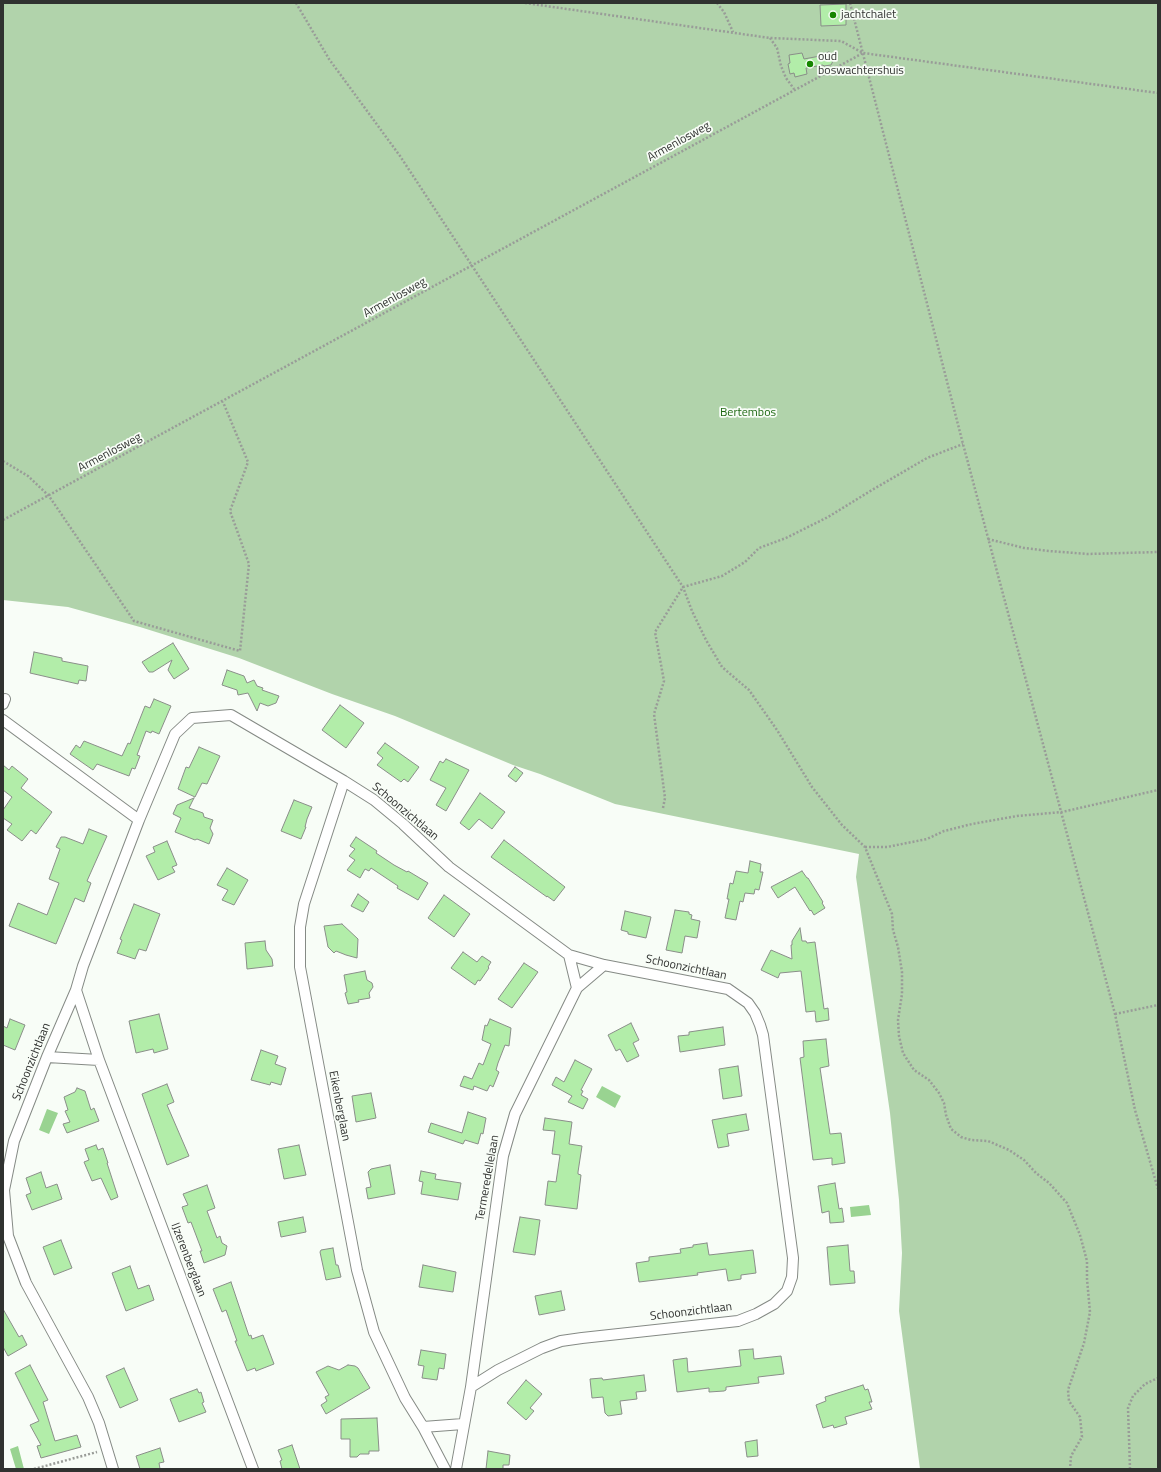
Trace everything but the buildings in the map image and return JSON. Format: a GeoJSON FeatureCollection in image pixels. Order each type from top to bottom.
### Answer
{"type":"FeatureCollection","features":[{"type":"Feature","properties":{"kind":"street","name":"Schoonzichtlaan"},"geometry":{"type":"LineString","coordinates":[[113,1469],[108,1450],[88,1397],[26,1283],[8,1236],[4,1190],[14,1141],[47,1057],[76,990],[83,966],[139,820],[174,734],[192,718],[231,715],[344,781],[374,800],[403,824],[449,867],[569,955],[604,965],[728,989],[748,1003],[760,1024],[764,1043],[793,1258],[792,1277],[788,1291],[774,1304],[756,1314],[738,1321],[582,1338],[560,1342],[542,1348],[498,1370],[471,1387]]}},
{"type":"Feature","properties":{"kind":"street"},"geometry":{"type":"LineString","coordinates":[[3,720],[139,820]]}},
{"type":"Feature","properties":{"kind":"street","name":"Eikenberglaan"},"geometry":{"type":"LineString","coordinates":[[344,781],[304,904],[300,927],[300,967],[357,1270],[374,1332],[405,1398],[423,1427],[445,1469]]}},
{"type":"Feature","properties":{"kind":"street"},"geometry":{"type":"LineString","coordinates":[[569,955],[577,988]]}},
{"type":"Feature","properties":{"kind":"street","name":"Termeredellelaan"},"geometry":{"type":"LineString","coordinates":[[471,1387],[503,1156],[515,1114],[577,988],[604,965]]}},
{"type":"Feature","properties":{"kind":"street","name":"IJzerenberglaan"},"geometry":{"type":"LineString","coordinates":[[76,990],[99,1060],[253,1469]]}},
{"type":"Feature","properties":{"kind":"street"},"geometry":{"type":"LineString","coordinates":[[47,1057],[99,1060]]}},
{"type":"Feature","properties":{"kind":"street"},"geometry":{"type":"LineString","coordinates":[[456,1469],[463,1424],[471,1387]]}},
{"type":"Feature","properties":{"kind":"street"},"geometry":{"type":"LineString","coordinates":[[423,1427],[463,1424]]}},
{"type":"Feature","properties":{"kind":"path"},"geometry":{"type":"LineString","coordinates":[[296,3],[329,59],[400,156],[683,587],[692,611],[706,640],[722,667],[749,690],[777,730],[812,787],[842,825],[865,847],[892,914],[893,930],[898,947],[902,972],[902,994],[898,1020],[899,1036],[903,1054],[914,1070],[929,1080],[939,1093],[944,1103],[951,1129],[961,1137],[971,1140],[988,1141],[1009,1150],[1024,1160],[1036,1173],[1050,1184],[1067,1203],[1080,1235],[1087,1261],[1090,1312],[1084,1343],[1068,1390],[1069,1401],[1080,1417],[1082,1437],[1071,1456],[1070,1469]]}},
{"type":"Feature","properties":{"kind":"path"},"geometry":{"type":"LineString","coordinates":[[525,3],[770,38],[841,41],[863,53],[1158,93]]}},
{"type":"Feature","properties":{"kind":"path"},"geometry":{"type":"LineString","coordinates":[[717,3],[724,12],[733,33]]}},
{"type":"Feature","properties":{"kind":"path"},"geometry":{"type":"LineString","coordinates":[[850,3],[963,444],[1115,1014],[1135,1110],[1158,1189]]}},
{"type":"Feature","properties":{"kind":"path"},"geometry":{"type":"LineString","coordinates":[[770,38],[777,48],[781,66],[794,89]]}},
{"type":"Feature","properties":{"kind":"path","name":"Armenlosweg"},"geometry":{"type":"LineString","coordinates":[[3,520],[473,266],[794,89],[863,53]]}},
{"type":"Feature","properties":{"kind":"path"},"geometry":{"type":"LineString","coordinates":[[3,461],[28,476],[49,496],[134,622],[240,651],[249,564],[230,511],[248,462],[223,402]]}},
{"type":"Feature","properties":{"kind":"path"},"geometry":{"type":"LineString","coordinates":[[663,808],[665,798],[654,714],[664,681],[655,632],[683,587],[722,576],[745,562],[759,548],[786,538],[828,517],[926,458],[963,444]]}},
{"type":"Feature","properties":{"kind":"path"},"geometry":{"type":"LineString","coordinates":[[988,539],[1024,548],[1088,554],[1158,552]]}},
{"type":"Feature","properties":{"kind":"path"},"geometry":{"type":"LineString","coordinates":[[865,847],[887,847],[927,839],[965,826],[1017,816],[1062,812],[1158,790]]}},
{"type":"Feature","properties":{"kind":"path"},"geometry":{"type":"LineString","coordinates":[[1115,1014],[1158,1005]]}},
{"type":"Feature","properties":{"kind":"path"},"geometry":{"type":"LineString","coordinates":[[1130,1469],[1128,1408],[1133,1396],[1145,1384],[1158,1378]]}},
{"type":"Feature","properties":{"kind":"path"},"geometry":{"type":"LineString","coordinates":[[34,1469],[108,1450]]}},
{"type":"Feature","properties":{"kind":"green space","name":"Bertembos"},"geometry":{"type":"Polygon","coordinates":[[[3,3],[1158,3],[1158,1469],[920,1469],[899,1311],[902,1253],[899,1200],[890,1113],[856,877],[859,854],[615,804],[540,774],[513,765],[395,716],[332,694],[239,658],[140,627],[68,607],[3,600],[3,3]]]}},
{"type":"Feature","properties":{"kind":"shaded area"},"geometry":{"type":"Polygon","coordinates":[[[602,1086],[621,1096],[615,1108],[596,1097],[602,1086]]]}},
{"type":"Feature","properties":{"kind":"shaded area"},"geometry":{"type":"Polygon","coordinates":[[[47,1109],[58,1113],[49,1134],[39,1130],[47,1109]]]}},
{"type":"Feature","properties":{"kind":"shaded area"},"geometry":{"type":"Polygon","coordinates":[[[869,1205],[871,1215],[851,1217],[850,1207],[869,1205]]]}},
{"type":"Feature","properties":{"kind":"shaded area"},"geometry":{"type":"Polygon","coordinates":[[[18,1446],[24,1469],[16,1469],[10,1449],[18,1446]]]}},
{"type":"Feature","properties":{"kind":"place","name":"jachtchalet"},"geometry":{"type":"Point","coordinates":[833,15]}},
{"type":"Feature","properties":{"kind":"place","name":"oud boswachtershuis"},"geometry":{"type":"Point","coordinates":[810,64]}}]}
